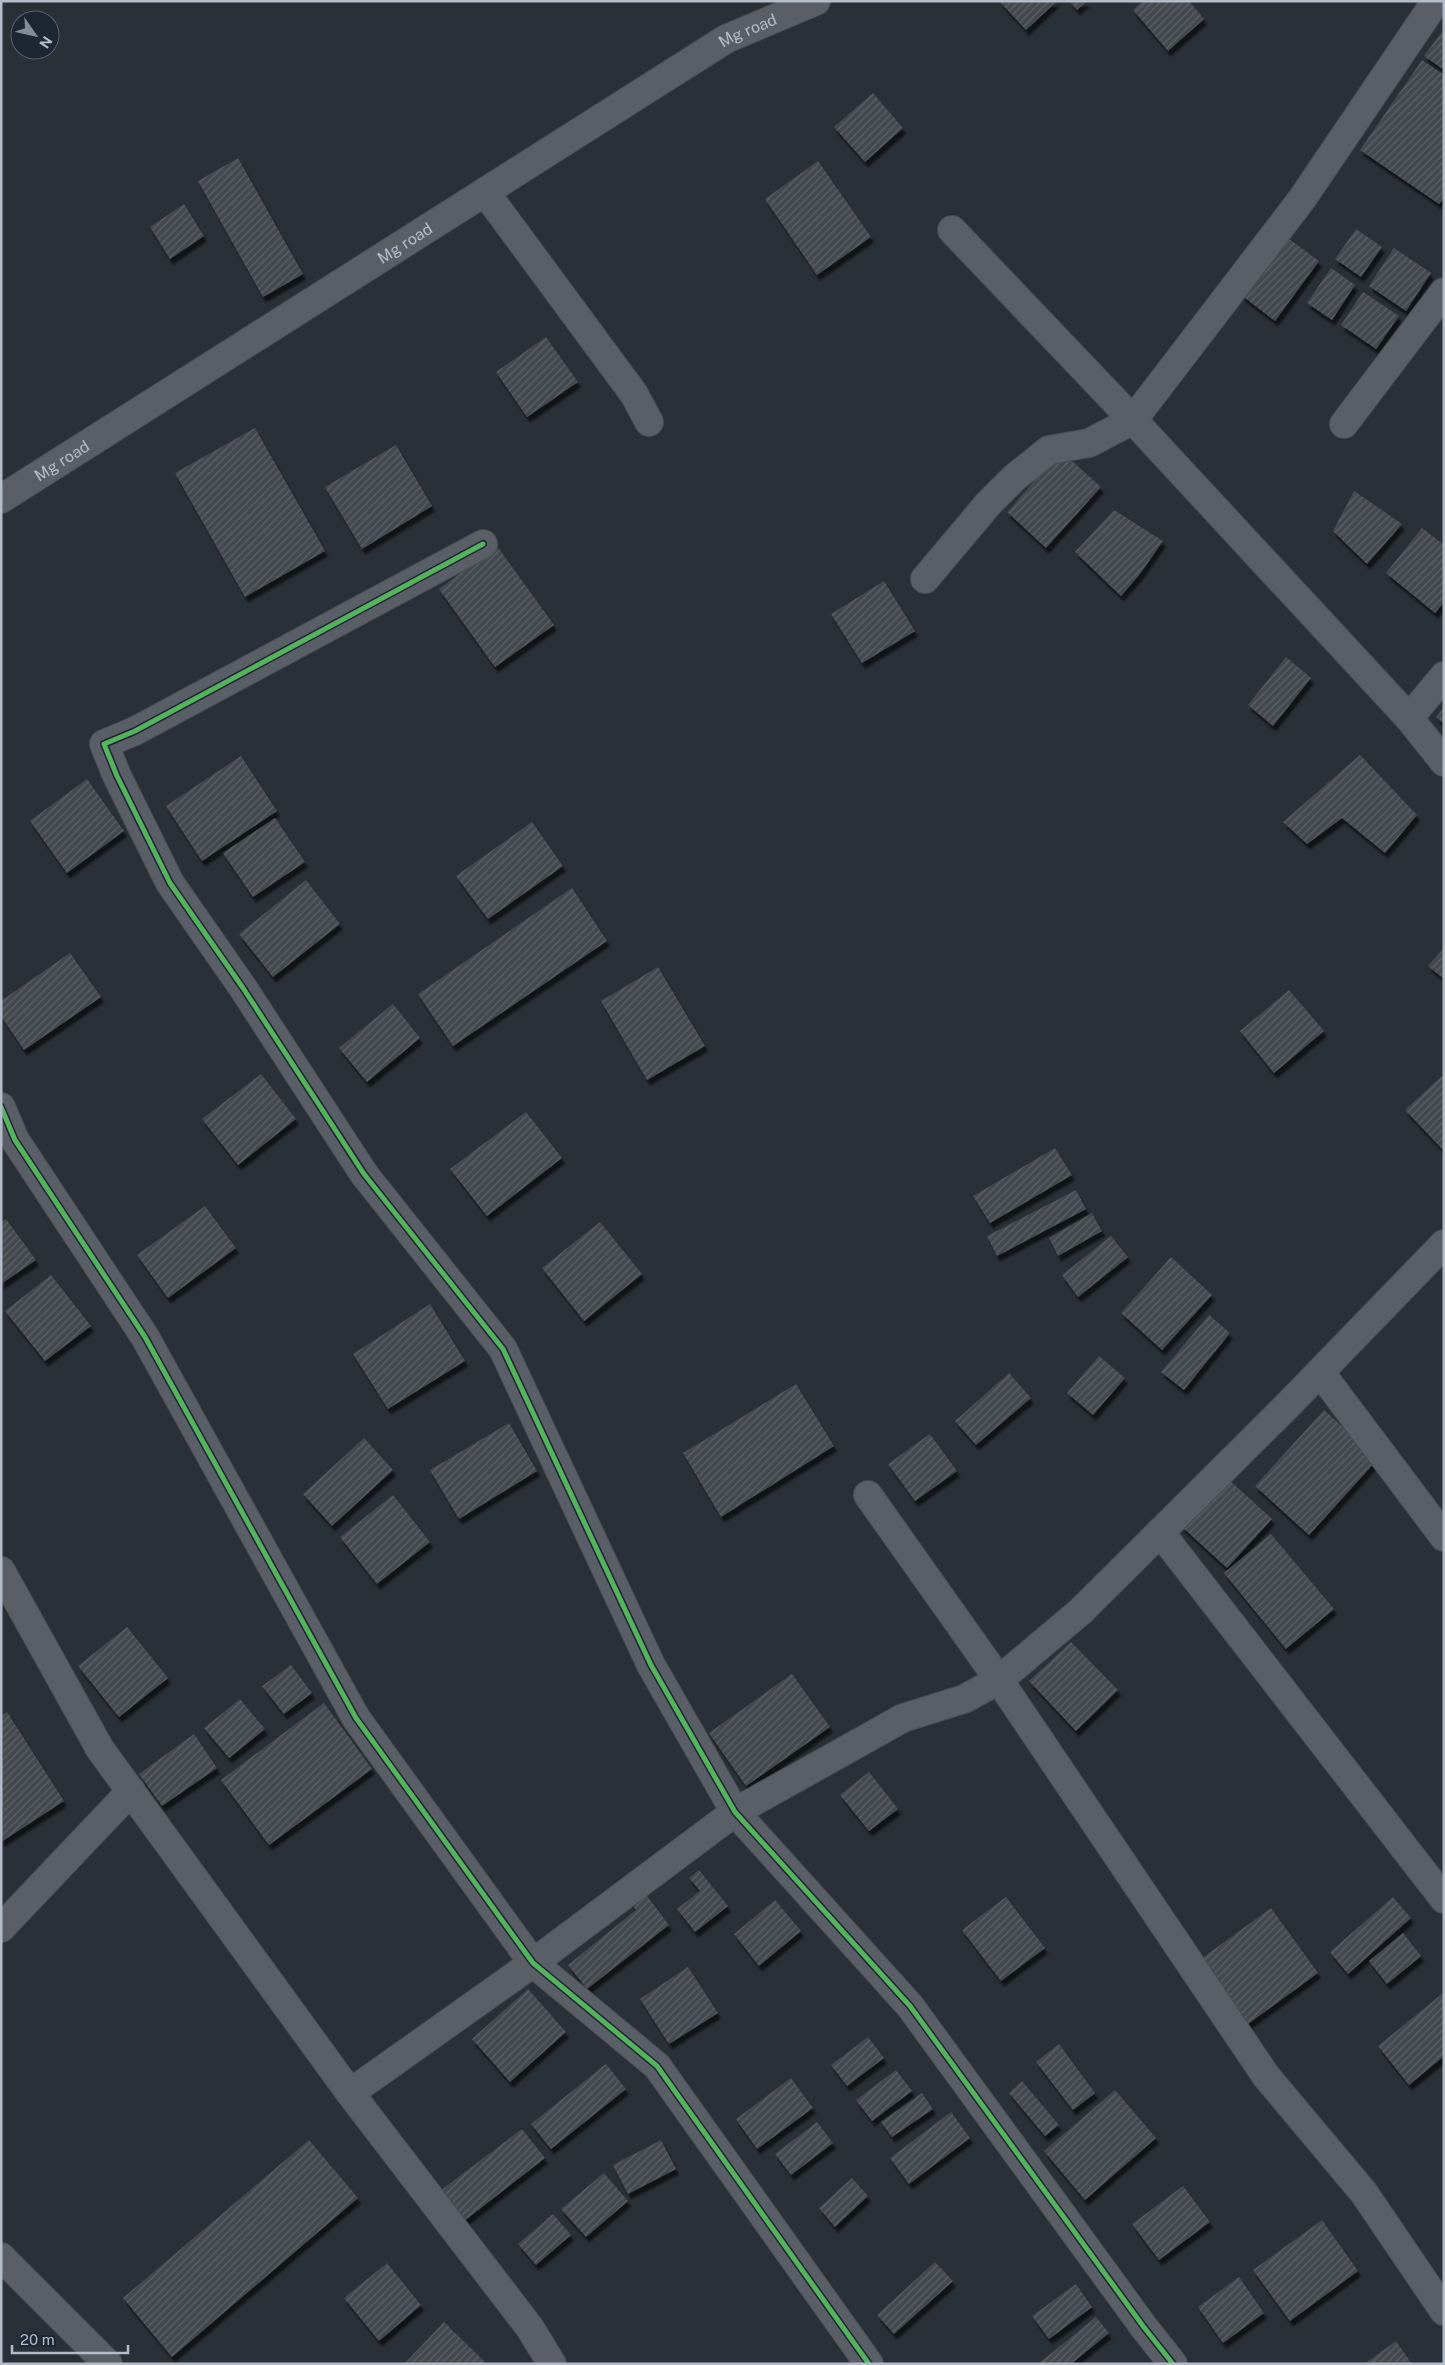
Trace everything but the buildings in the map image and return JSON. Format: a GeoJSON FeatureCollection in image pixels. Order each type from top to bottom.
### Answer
{"type":"FeatureCollection","features":[{"type":"Feature","properties":{"kind":"street","name":"Mg road"},"geometry":{"type":"LineString","coordinates":[[1,499],[726,39],[816,1]]}},
{"type":"Feature","properties":{"kind":"street"},"geometry":{"type":"LineString","coordinates":[[925,579],[988,504],[1014,478],[1048,450],[1089,443],[1133,420],[1302,199],[1436,1]]}},
{"type":"Feature","properties":{"kind":"street"},"geometry":{"type":"LineString","coordinates":[[485,192],[634,394],[649,422]]}},
{"type":"Feature","properties":{"kind":"street"},"geometry":{"type":"LineString","coordinates":[[952,230],[1133,420],[1409,718],[1444,762]]}},
{"type":"Feature","properties":{"kind":"street"},"geometry":{"type":"LineString","coordinates":[[1344,424],[1444,292]]}},
{"type":"Feature","properties":{"kind":"street"},"geometry":{"type":"LineString","coordinates":[[483,544],[135,731],[104,744],[117,776],[170,883],[243,988],[364,1174],[503,1348],[651,1664],[735,1812],[910,2006],[1143,2326],[1173,2364]]}},
{"type":"Feature","properties":{"kind":"street"},"geometry":{"type":"LineString","coordinates":[[1409,718],[1444,676]]}},
{"type":"Feature","properties":{"kind":"street"},"geometry":{"type":"LineString","coordinates":[[1,1107],[15,1140],[145,1337],[356,1718],[534,1963],[657,2066],[869,2364]]}},
{"type":"Feature","properties":{"kind":"street"},"geometry":{"type":"LineString","coordinates":[[350,2093],[534,1963],[735,1812],[903,1718],[964,1699],[999,1680],[1081,1610],[1320,1372],[1444,1244]]}},
{"type":"Feature","properties":{"kind":"street"},"geometry":{"type":"LineString","coordinates":[[1320,1372],[1444,1537]]}},
{"type":"Feature","properties":{"kind":"street"},"geometry":{"type":"LineString","coordinates":[[868,1495],[999,1680],[1266,2076],[1364,2194],[1444,2311]]}},
{"type":"Feature","properties":{"kind":"street"},"geometry":{"type":"LineString","coordinates":[[1160,1532],[1444,1899]]}},
{"type":"Feature","properties":{"kind":"street"},"geometry":{"type":"LineString","coordinates":[[1,1571],[100,1749],[350,2093],[530,2328],[552,2364]]}},
{"type":"Feature","properties":{"kind":"street"},"geometry":{"type":"LineString","coordinates":[[1,1928],[131,1791]]}},
{"type":"Feature","properties":{"kind":"street"},"geometry":{"type":"LineString","coordinates":[[1,2257],[108,2364]]}},
{"type":"Feature","properties":{"kind":"cycle path"},"geometry":{"type":"LineString","coordinates":[[483,544],[135,731],[104,744],[117,776],[170,883],[243,988],[364,1174],[503,1349],[651,1665],[735,1812],[910,2006],[1143,2326],[1173,2364]]}},
{"type":"Feature","properties":{"kind":"cycle path"},"geometry":{"type":"LineString","coordinates":[[1,1107],[15,1140],[145,1337],[356,1718],[533,1963],[657,2066],[869,2364]]}}]}
